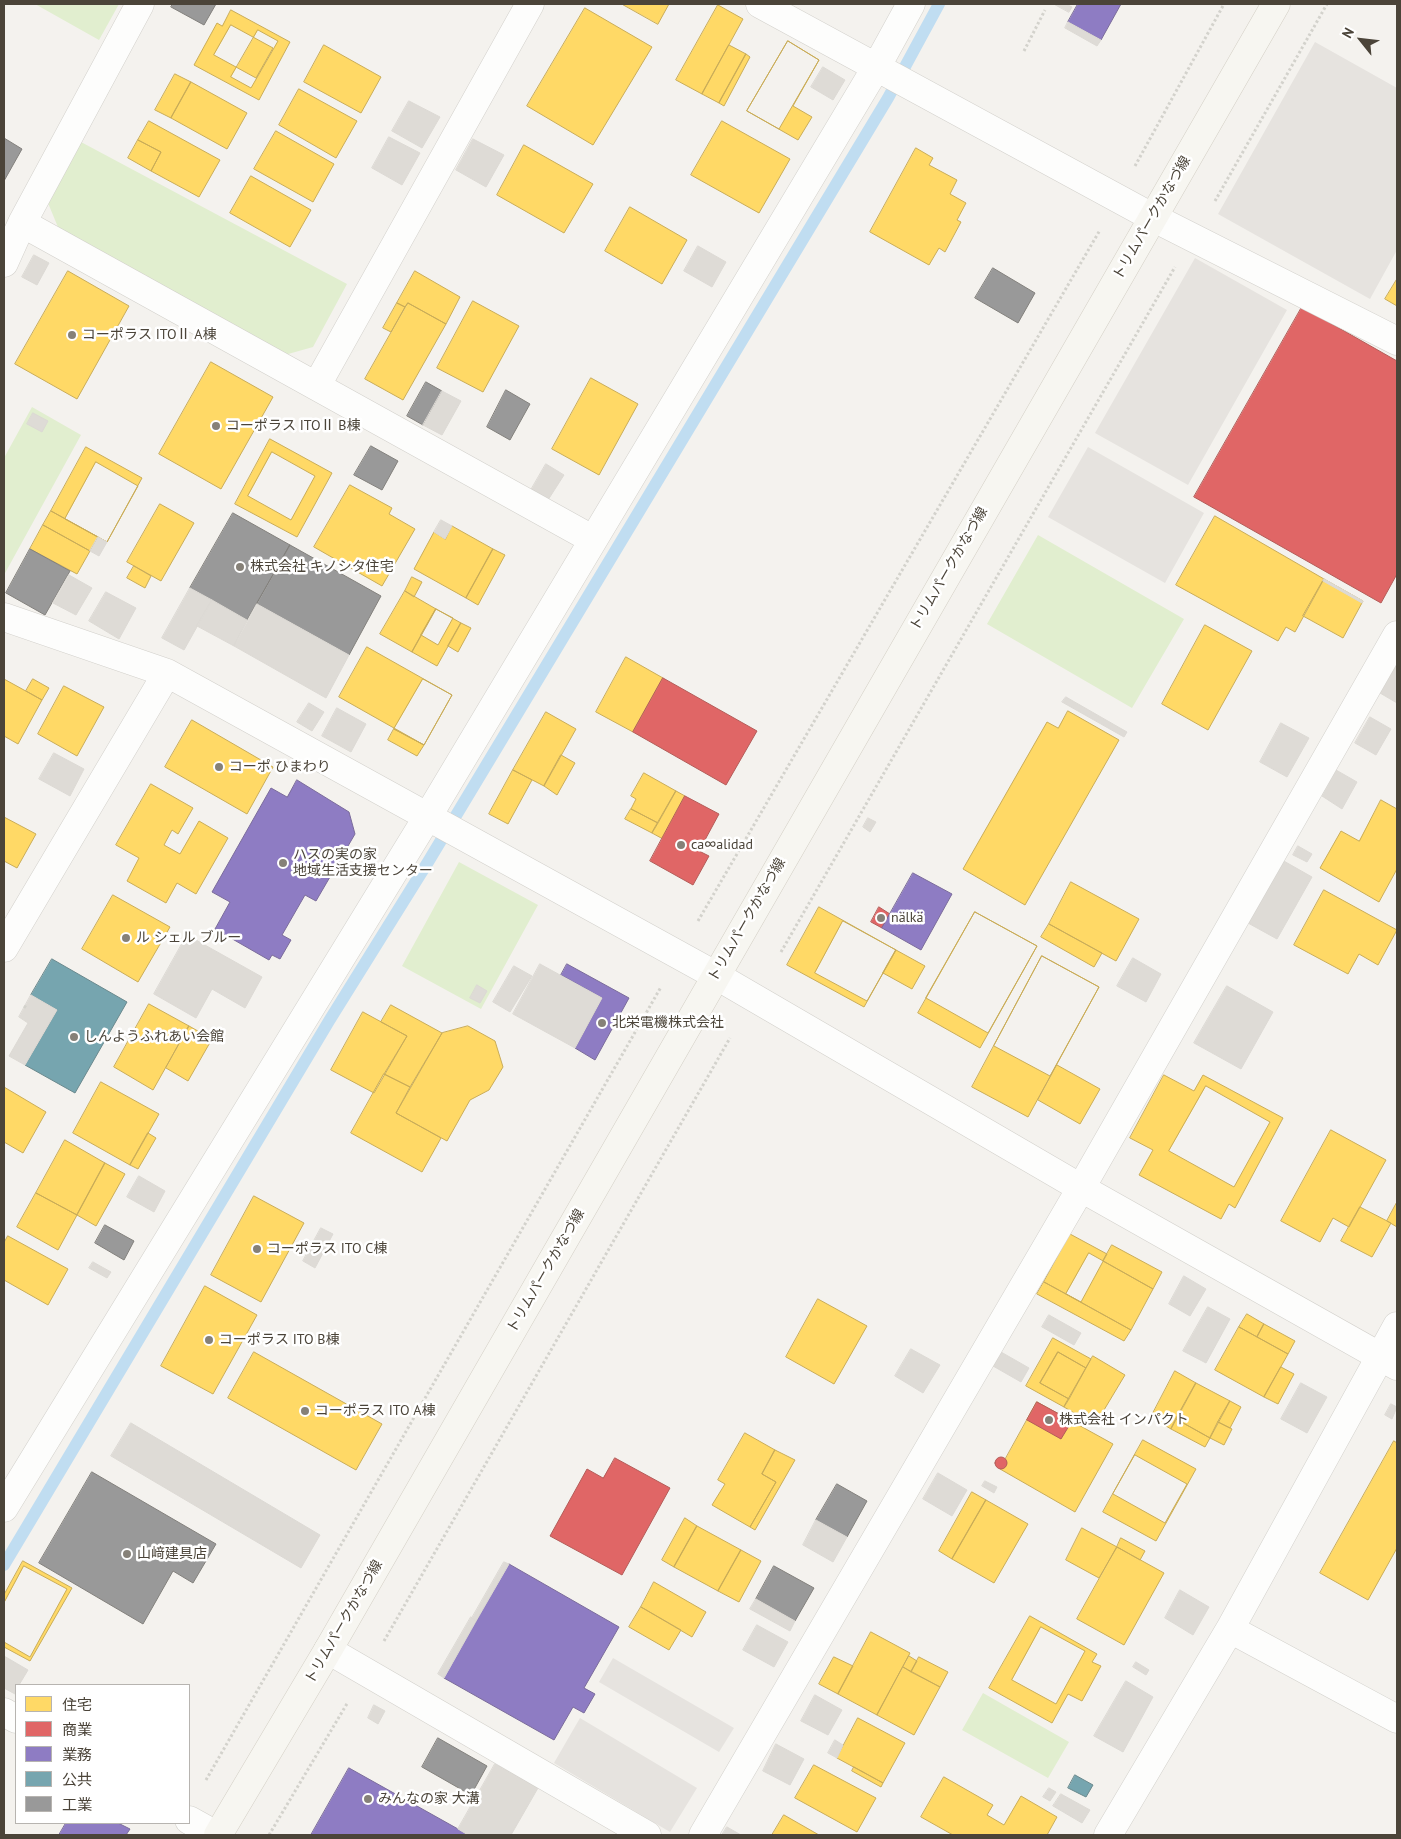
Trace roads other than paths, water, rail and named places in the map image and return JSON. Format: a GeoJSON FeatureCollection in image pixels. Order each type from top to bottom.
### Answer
{"type":"FeatureCollection","features":[{"type":"Feature","properties":{"kind":"main road","name":"トリムパークかなづ線"},"geometry":{"type":"LineString","coordinates":[[217,1835],[328,1650],[715,975],[1276,4]]}},
{"type":"Feature","properties":{"kind":"street"},"geometry":{"type":"LineString","coordinates":[[4,263],[22,223],[140,4]]}},
{"type":"Feature","properties":{"kind":"street"},"geometry":{"type":"LineString","coordinates":[[317,385],[530,4]]}},
{"type":"Feature","properties":{"kind":"street"},"geometry":{"type":"LineString","coordinates":[[760,4],[1152,217],[1397,341]]}},
{"type":"Feature","properties":{"kind":"street"},"geometry":{"type":"LineString","coordinates":[[4,1508],[428,816],[592,539],[877,66],[911,4]]}},
{"type":"Feature","properties":{"kind":"street"},"geometry":{"type":"LineString","coordinates":[[22,223],[592,539]]}},
{"type":"Feature","properties":{"kind":"street"},"geometry":{"type":"LineString","coordinates":[[4,618],[167,673],[715,975],[1081,1188],[1388,1362]]}},
{"type":"Feature","properties":{"kind":"street"},"geometry":{"type":"LineString","coordinates":[[703,1835],[1081,1188],[1397,635]]}},
{"type":"Feature","properties":{"kind":"street"},"geometry":{"type":"LineString","coordinates":[[4,948],[167,673]]}},
{"type":"Feature","properties":{"kind":"street"},"geometry":{"type":"LineString","coordinates":[[1108,1835],[1388,1362],[1397,1326]]}},
{"type":"Feature","properties":{"kind":"street"},"geometry":{"type":"LineString","coordinates":[[1230,1629],[1397,1719]]}},
{"type":"Feature","properties":{"kind":"street"},"geometry":{"type":"LineString","coordinates":[[328,1650],[647,1835]]}},
{"type":"Feature","properties":{"kind":"street"},"geometry":{"type":"LineString","coordinates":[[4,1712],[15,1718]]}},
{"type":"Feature","properties":{"kind":"street"},"geometry":{"type":"LineString","coordinates":[[190,1821],[217,1835]]}},
{"type":"Feature","properties":{"kind":"waterway"},"geometry":{"type":"LineString","coordinates":[[4,1565],[329,1021],[428,862],[888,98],[939,4]]}},
{"type":"Feature","properties":{"kind":"place","name":"コーポラス ITOⅡ A棟"},"geometry":{"type":"Point","coordinates":[72,335]}},
{"type":"Feature","properties":{"kind":"place","name":"コーポラス ITOⅡ B棟"},"geometry":{"type":"Point","coordinates":[216,426]}},
{"type":"Feature","properties":{"kind":"place","name":"株式会社 キノシタ住宅"},"geometry":{"type":"Point","coordinates":[240,567]}},
{"type":"Feature","properties":{"kind":"place","name":"コーポ ひまわり"},"geometry":{"type":"Point","coordinates":[219,767]}},
{"type":"Feature","properties":{"kind":"place","name":"ca∞alidad"},"geometry":{"type":"Point","coordinates":[681,845]}},
{"type":"Feature","properties":{"kind":"place","name":"ハスの実の家 地域生活支援センター"},"geometry":{"type":"Point","coordinates":[283,863]}},
{"type":"Feature","properties":{"kind":"place","name":"nälkä"},"geometry":{"type":"Point","coordinates":[881,918]}},
{"type":"Feature","properties":{"kind":"place","name":"ル シェル ブルー"},"geometry":{"type":"Point","coordinates":[126,938]}},
{"type":"Feature","properties":{"kind":"place","name":"北栄電機株式会社"},"geometry":{"type":"Point","coordinates":[602,1023]}},
{"type":"Feature","properties":{"kind":"place","name":"しんようふれあい会館"},"geometry":{"type":"Point","coordinates":[74,1037]}},
{"type":"Feature","properties":{"kind":"place","name":"コーポラス ITO C棟"},"geometry":{"type":"Point","coordinates":[257,1249]}},
{"type":"Feature","properties":{"kind":"place","name":"コーポラス ITO B棟"},"geometry":{"type":"Point","coordinates":[209,1340]}},
{"type":"Feature","properties":{"kind":"place","name":"コーポラス ITO A棟"},"geometry":{"type":"Point","coordinates":[305,1411]}},
{"type":"Feature","properties":{"kind":"place","name":"株式会社 インパクト"},"geometry":{"type":"Point","coordinates":[1049,1420]}},
{"type":"Feature","properties":{"kind":"place","name":"山﨑建具店"},"geometry":{"type":"Point","coordinates":[127,1554]}},
{"type":"Feature","properties":{"kind":"place","name":"みんなの家 大溝"},"geometry":{"type":"Point","coordinates":[368,1799]}}]}
